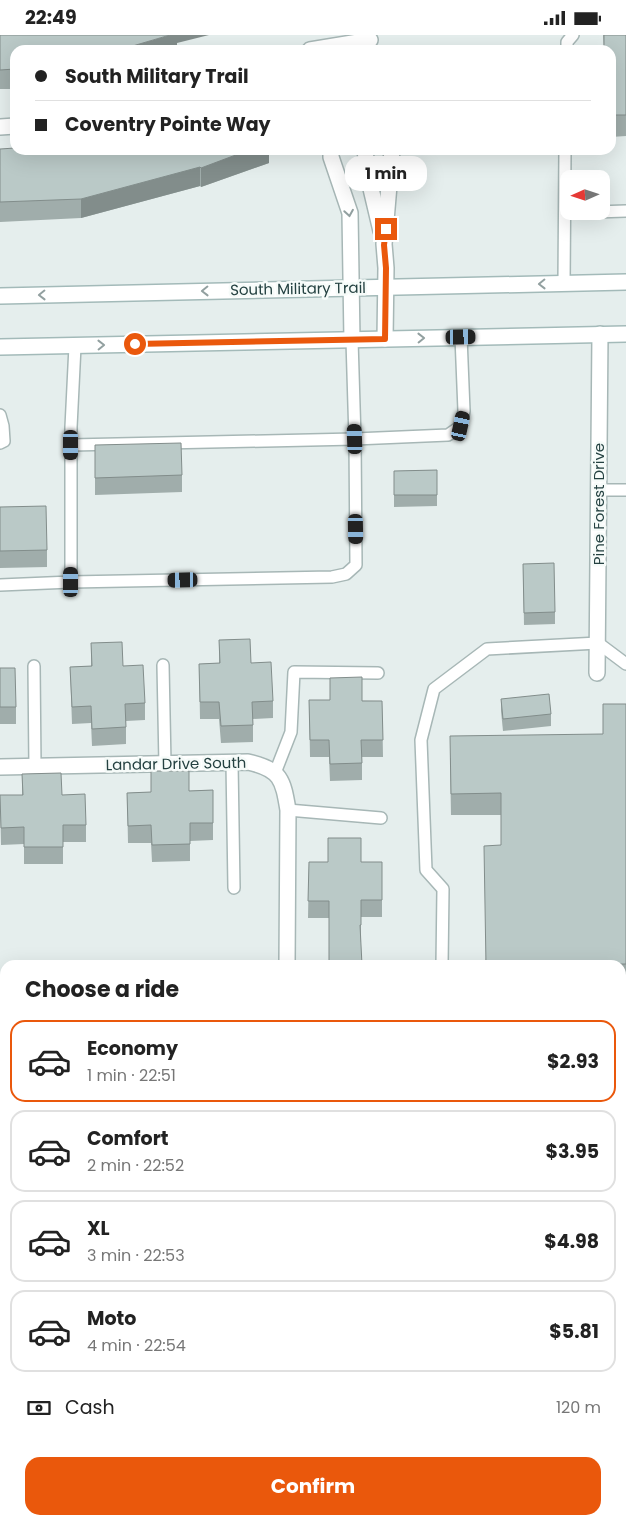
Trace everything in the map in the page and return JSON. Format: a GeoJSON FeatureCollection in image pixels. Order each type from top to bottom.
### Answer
{"type":"FeatureCollection","features":[{"type":"Feature","properties":{"kind":"street"},"geometry":{"type":"LineString","coordinates":[[331,155],[350,213],[352,340]]}},
{"type":"Feature","properties":{"kind":"street"},"geometry":{"type":"LineString","coordinates":[[366,155],[368,176],[384,245]]}},
{"type":"Feature","properties":{"kind":"street"},"geometry":{"type":"LineString","coordinates":[[385,339],[386,287],[384,245],[392,155]]}},
{"type":"Feature","properties":{"kind":"street","name":"South Military Trail"},"geometry":{"type":"LineString","coordinates":[[0,295],[626,282]]}},
{"type":"Feature","properties":{"kind":"street","name":"Pine Forest Drive"},"geometry":{"type":"LineString","coordinates":[[597,673],[600,334]]}},
{"type":"Feature","properties":{"kind":"street"},"geometry":{"type":"LineString","coordinates":[[0,347],[626,334]]}},
{"type":"Feature","properties":{"kind":"street","name":"Landar Drive South"},"geometry":{"type":"LineString","coordinates":[[0,767],[248,762],[262,765],[275,773]]}},
{"type":"Feature","properties":{"kind":"street"},"geometry":{"type":"LineString","coordinates":[[275,773],[284,786],[288,811],[287,960]]}},
{"type":"Feature","properties":{"kind":"lane"},"geometry":{"type":"LineString","coordinates":[[566,155],[566,170]]}},
{"type":"Feature","properties":{"kind":"lane"},"geometry":{"type":"LineString","coordinates":[[610,212],[626,211]]}},
{"type":"Feature","properties":{"kind":"lane"},"geometry":{"type":"LineString","coordinates":[[564,283],[565,220]]}},
{"type":"Feature","properties":{"kind":"lane"},"geometry":{"type":"LineString","coordinates":[[71,445],[355,439],[448,435],[461,426],[464,411],[461,337]]}},
{"type":"Feature","properties":{"kind":"lane"},"geometry":{"type":"LineString","coordinates":[[0,585],[332,577],[346,573],[356,565],[352,340]]}},
{"type":"Feature","properties":{"kind":"lane"},"geometry":{"type":"LineString","coordinates":[[71,582],[71,445],[76,346]]}},
{"type":"Feature","properties":{"kind":"lane"},"geometry":{"type":"LineString","coordinates":[[0,415],[4,426],[4,441],[0,443]]}},
{"type":"Feature","properties":{"kind":"lane"},"geometry":{"type":"LineString","coordinates":[[599,490],[626,490]]}},
{"type":"Feature","properties":{"kind":"lane"},"geometry":{"type":"LineString","coordinates":[[442,960],[443,889],[426,870],[422,749],[422,740],[434,689],[487,649],[598,643],[626,663]]}},
{"type":"Feature","properties":{"kind":"lane"},"geometry":{"type":"LineString","coordinates":[[34,665],[35,767]]}},
{"type":"Feature","properties":{"kind":"lane"},"geometry":{"type":"LineString","coordinates":[[163,665],[165,764]]}},
{"type":"Feature","properties":{"kind":"lane"},"geometry":{"type":"LineString","coordinates":[[275,773],[291,732],[294,673],[378,673]]}},
{"type":"Feature","properties":{"kind":"lane"},"geometry":{"type":"LineString","coordinates":[[232,763],[234,888]]}},
{"type":"Feature","properties":{"kind":"lane"},"geometry":{"type":"LineString","coordinates":[[288,811],[381,818]]}},
{"type":"Feature","properties":{"kind":"building"},"geometry":{"type":"Polygon","coordinates":[[[0,35],[170,35],[136,45],[10,45],[10,69],[0,70],[0,35]]]}},
{"type":"Feature","properties":{"kind":"building"},"geometry":{"type":"Polygon","coordinates":[[[604,35],[626,35],[626,115],[616,115],[616,45],[604,45],[604,35]]]}},
{"type":"Feature","properties":{"kind":"building"},"geometry":{"type":"Polygon","coordinates":[[[10,148],[10,155],[236,155],[201,168],[81,199],[0,202],[0,149],[10,148]]]}},
{"type":"Feature","properties":{"kind":"building"},"geometry":{"type":"Polygon","coordinates":[[[181,443],[182,475],[95,478],[95,445],[181,443]]]}},
{"type":"Feature","properties":{"kind":"building"},"geometry":{"type":"Polygon","coordinates":[[[437,470],[437,495],[394,495],[394,471],[437,470]]]}},
{"type":"Feature","properties":{"kind":"building"},"geometry":{"type":"Polygon","coordinates":[[[46,506],[47,550],[0,551],[0,507],[46,506]]]}},
{"type":"Feature","properties":{"kind":"building"},"geometry":{"type":"Polygon","coordinates":[[[554,563],[555,612],[524,613],[523,564],[554,563]]]}},
{"type":"Feature","properties":{"kind":"building"},"geometry":{"type":"Polygon","coordinates":[[[250,639],[251,663],[271,662],[273,701],[252,702],[253,725],[221,726],[219,702],[200,702],[199,664],[220,663],[219,640],[250,639]]]}},
{"type":"Feature","properties":{"kind":"building"},"geometry":{"type":"Polygon","coordinates":[[[122,642],[123,666],[143,665],[145,703],[125,704],[126,727],[92,729],[91,706],[72,707],[70,667],[92,666],[91,643],[122,642]]]}},
{"type":"Feature","properties":{"kind":"building"},"geometry":{"type":"Polygon","coordinates":[[[0,668],[15,668],[16,707],[0,707],[0,668]]]}},
{"type":"Feature","properties":{"kind":"building"},"geometry":{"type":"Polygon","coordinates":[[[362,677],[362,701],[382,701],[383,740],[361,740],[362,763],[330,764],[329,740],[310,740],[309,700],[330,700],[330,678],[362,677]]]}},
{"type":"Feature","properties":{"kind":"building"},"geometry":{"type":"Polygon","coordinates":[[[549,694],[551,714],[503,719],[501,699],[549,694]]]}},
{"type":"Feature","properties":{"kind":"building"},"geometry":{"type":"Polygon","coordinates":[[[603,704],[626,704],[626,960],[486,960],[484,846],[501,845],[501,793],[451,794],[450,736],[603,734],[603,704]]]}},
{"type":"Feature","properties":{"kind":"building"},"geometry":{"type":"Polygon","coordinates":[[[151,771],[189,771],[189,791],[213,790],[213,823],[190,823],[190,844],[152,845],[151,825],[128,826],[127,793],[151,792],[151,771]]]}},
{"type":"Feature","properties":{"kind":"building"},"geometry":{"type":"Polygon","coordinates":[[[61,773],[62,795],[85,794],[86,825],[63,825],[63,847],[24,847],[24,827],[1,828],[0,795],[23,795],[22,774],[61,773]]]}},
{"type":"Feature","properties":{"kind":"building"},"geometry":{"type":"Polygon","coordinates":[[[328,838],[361,838],[361,862],[382,862],[382,900],[361,900],[362,960],[329,960],[329,901],[308,901],[309,862],[328,862],[328,838]]]}},
{"type":"Feature","properties":{"kind":"route"},"geometry":{"type":"LineString","coordinates":[[135,344],[385,339],[386,268],[384,245],[386,229]]}}]}
